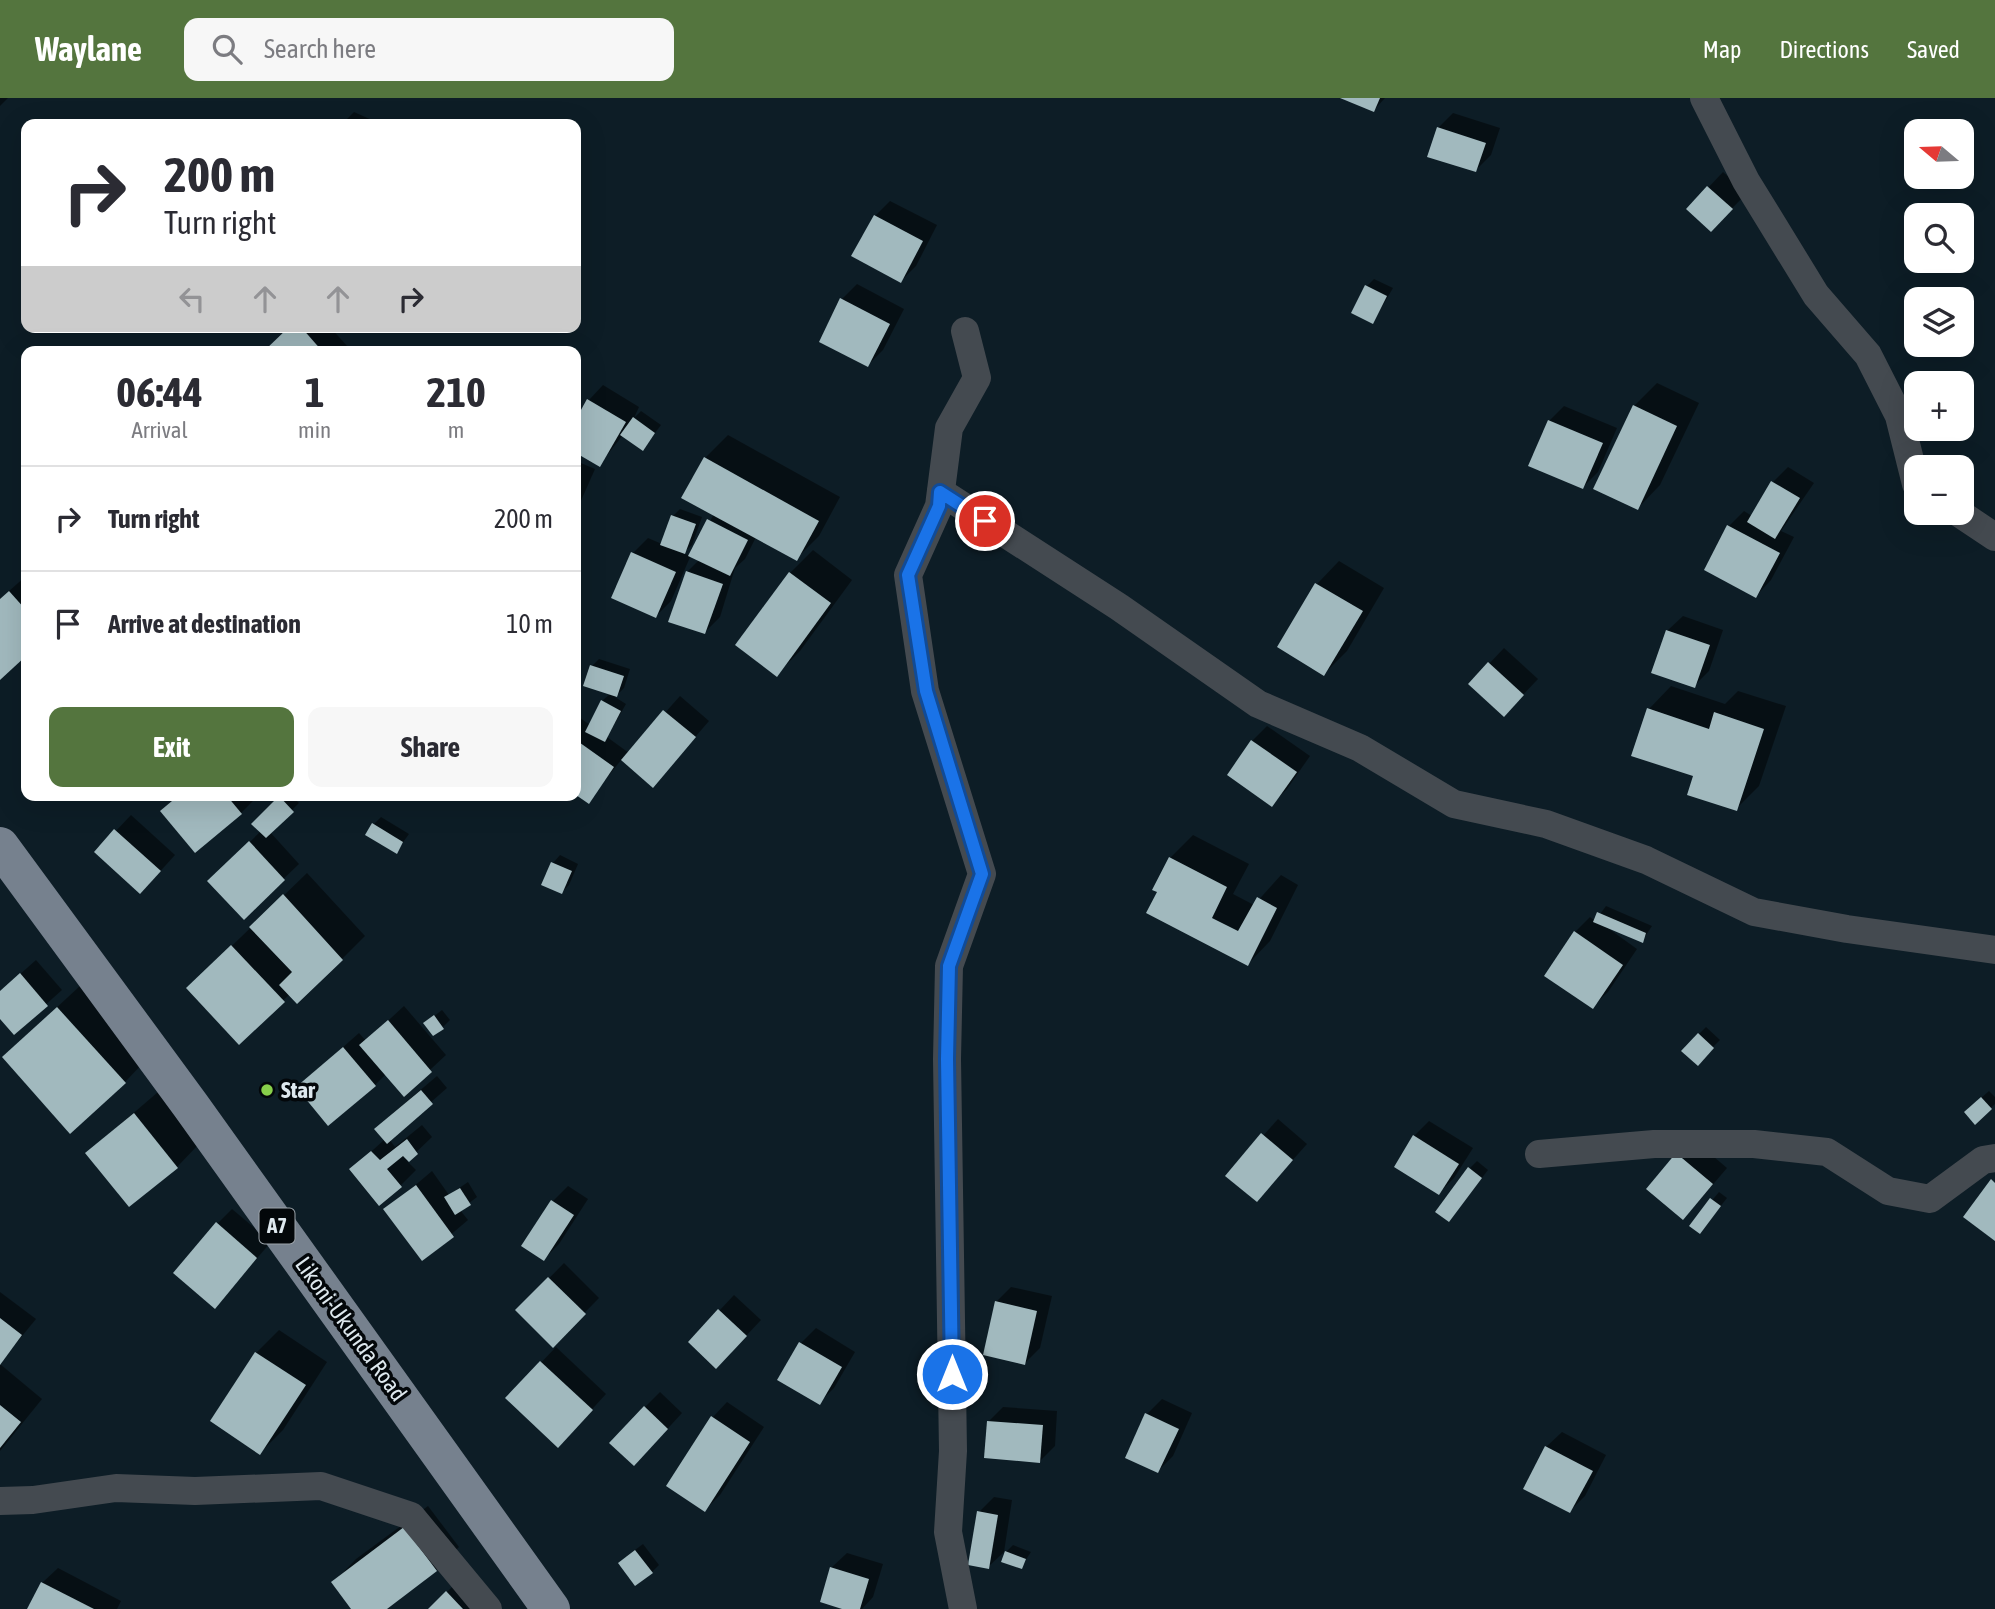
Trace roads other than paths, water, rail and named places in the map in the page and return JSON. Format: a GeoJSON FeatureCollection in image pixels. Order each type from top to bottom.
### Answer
{"type":"FeatureCollection","features":[{"type":"Feature","properties":{"kind":"highway","name":"Likoni-Ukunda Road"},"geometry":{"type":"LineString","coordinates":[[0,846],[191,1106],[551,1609]]}},
{"type":"Feature","properties":{"kind":"street"},"geometry":{"type":"LineString","coordinates":[[1704,98],[1746,181],[1816,295],[1868,355],[1899,416],[1909,455]]}},
{"type":"Feature","properties":{"kind":"street"},"geometry":{"type":"LineString","coordinates":[[963,1609],[948,1532],[953,1438],[947,1059],[949,966],[982,874],[926,691],[908,575],[939,506],[949,428],[977,378],[965,331]]}},
{"type":"Feature","properties":{"kind":"street"},"geometry":{"type":"LineString","coordinates":[[940,492],[1119,607],[1258,704],[1360,748],[1454,804],[1546,824],[1646,860],[1754,912],[1847,929],[1995,950]]}},
{"type":"Feature","properties":{"kind":"street"},"geometry":{"type":"LineString","coordinates":[[1974,523],[1995,537]]}},
{"type":"Feature","properties":{"kind":"street"},"geometry":{"type":"LineString","coordinates":[[1539,1154],[1654,1143],[1778,1146],[1827,1152],[1888,1191],[1930,1199],[1983,1160],[1995,1158]]}},
{"type":"Feature","properties":{"kind":"street"},"geometry":{"type":"LineString","coordinates":[[0,1501],[33,1500],[116,1488],[195,1491],[321,1486],[411,1516],[488,1609]]}},
{"type":"Feature","properties":{"kind":"place","name":"Star"},"geometry":{"type":"Point","coordinates":[267,1090]}}]}
